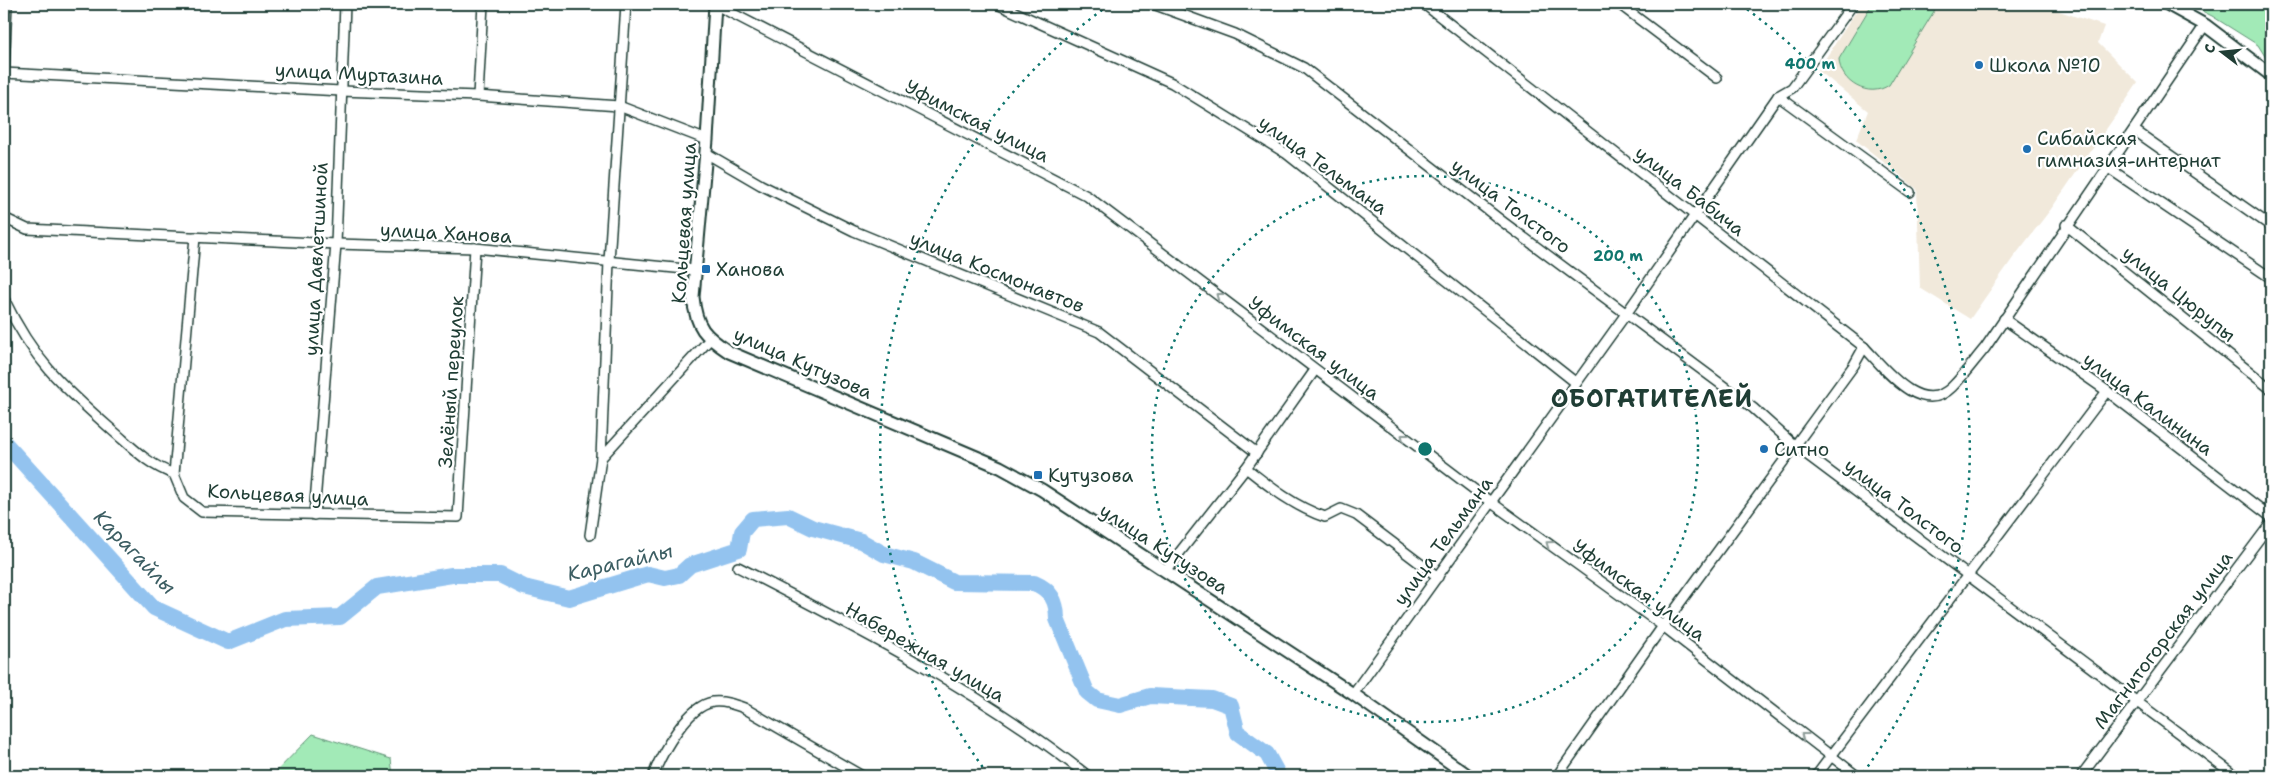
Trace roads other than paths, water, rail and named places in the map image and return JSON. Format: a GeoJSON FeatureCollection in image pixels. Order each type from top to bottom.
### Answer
{"type":"FeatureCollection","features":[{"type":"Feature","properties":{"kind":"main road","name":"Кольцевая улица"},"geometry":{"type":"LineString","coordinates":[[710,338],[702,330],[695,312],[695,270],[707,140],[715,4]]}},
{"type":"Feature","properties":{"kind":"main road"},"geometry":{"type":"LineString","coordinates":[[2167,4],[2205,26],[2271,74]]}},
{"type":"Feature","properties":{"kind":"main road","name":"улица Кутузова"},"geometry":{"type":"LineString","coordinates":[[710,338],[730,352],[1000,467],[1042,490],[1353,694],[1469,776]]}},
{"type":"Feature","properties":{"kind":"street"},"geometry":{"type":"LineString","coordinates":[[4,72],[8,4]]}},
{"type":"Feature","properties":{"kind":"street","name":"улица Давлетшиной"},"geometry":{"type":"LineString","coordinates":[[314,515],[336,244],[345,4]]}},
{"type":"Feature","properties":{"kind":"street"},"geometry":{"type":"LineString","coordinates":[[478,96],[483,4]]}},
{"type":"Feature","properties":{"kind":"street"},"geometry":{"type":"LineString","coordinates":[[590,535],[600,458],[609,261],[626,4]]}},
{"type":"Feature","properties":{"kind":"street","name":"Уфимская улица"},"geometry":{"type":"LineString","coordinates":[[715,4],[1087,196],[1314,370],[1492,503],[1663,626],[1857,776]]}},
{"type":"Feature","properties":{"kind":"street","name":"улица Тельмана"},"geometry":{"type":"LineString","coordinates":[[997,4],[1172,83],[1287,154],[1576,382]]}},
{"type":"Feature","properties":{"kind":"street","name":"улица Толстого"},"geometry":{"type":"LineString","coordinates":[[1153,4],[1235,34],[1304,68],[1626,314],[1753,408],[1794,445],[2236,776]]}},
{"type":"Feature","properties":{"kind":"street","name":"улица Бабича"},"geometry":{"type":"LineString","coordinates":[[1424,4],[1864,347],[1897,382],[1917,394],[1936,397],[1951,388],[1985,348],[2004,319]]}},
{"type":"Feature","properties":{"kind":"street"},"geometry":{"type":"LineString","coordinates":[[1618,4],[1718,78]]}},
{"type":"Feature","properties":{"kind":"street","name":"улица Тельмана"},"geometry":{"type":"LineString","coordinates":[[1353,694],[1492,503],[1778,96],[1792,88],[1853,4]]}},
{"type":"Feature","properties":{"kind":"street"},"geometry":{"type":"LineString","coordinates":[[2004,319],[2066,225],[2205,26]]}},
{"type":"Feature","properties":{"kind":"street","name":"улица Муртазина"},"geometry":{"type":"LineString","coordinates":[[4,72],[341,91],[478,96],[619,106],[707,140]]}},
{"type":"Feature","properties":{"kind":"street"},"geometry":{"type":"LineString","coordinates":[[1778,96],[1910,192]]}},
{"type":"Feature","properties":{"kind":"street"},"geometry":{"type":"LineString","coordinates":[[2134,130],[2271,226]]}},
{"type":"Feature","properties":{"kind":"street","name":"улица Космонавтов"},"geometry":{"type":"LineString","coordinates":[[706,153],[761,185],[854,231],[1099,332],[1257,453]]}},
{"type":"Feature","properties":{"kind":"street"},"geometry":{"type":"LineString","coordinates":[[2107,167],[2271,278]]}},
{"type":"Feature","properties":{"kind":"street","name":"улица Ханова"},"geometry":{"type":"LineString","coordinates":[[4,218],[27,229],[336,244],[475,248],[695,270]]}},
{"type":"Feature","properties":{"kind":"street","name":"улица Цюрупы"},"geometry":{"type":"LineString","coordinates":[[2066,225],[2271,389]]}},
{"type":"Feature","properties":{"kind":"street"},"geometry":{"type":"LineString","coordinates":[[4,299],[30,348],[50,374],[154,466],[174,474],[195,237]]}},
{"type":"Feature","properties":{"kind":"street","name":"Зелёный переулок"},"geometry":{"type":"LineString","coordinates":[[458,517],[475,248]]}},
{"type":"Feature","properties":{"kind":"street","name":"улица Калинина"},"geometry":{"type":"LineString","coordinates":[[2004,319],[2107,391],[2271,517]]}},
{"type":"Feature","properties":{"kind":"street"},"geometry":{"type":"LineString","coordinates":[[600,458],[710,338]]}},
{"type":"Feature","properties":{"kind":"street"},"geometry":{"type":"LineString","coordinates":[[1557,776],[1663,626],[1854,365],[1864,347]]}},
{"type":"Feature","properties":{"kind":"street"},"geometry":{"type":"LineString","coordinates":[[1165,572],[1246,468],[1314,370]]}},
{"type":"Feature","properties":{"kind":"street"},"geometry":{"type":"LineString","coordinates":[[1816,776],[2107,391]]}},
{"type":"Feature","properties":{"kind":"street"},"geometry":{"type":"LineString","coordinates":[[1246,468],[1276,492],[1312,513],[1325,517],[1341,509],[1356,515],[1438,577]]}},
{"type":"Feature","properties":{"kind":"street","name":"Кольцевая улица"},"geometry":{"type":"LineString","coordinates":[[174,474],[184,498],[202,512],[458,517]]}},
{"type":"Feature","properties":{"kind":"street","name":"Магнитогорская улица"},"geometry":{"type":"LineString","coordinates":[[2081,776],[2271,523]]}},
{"type":"Feature","properties":{"kind":"street","name":"Набережная улица"},"geometry":{"type":"LineString","coordinates":[[738,567],[935,673],[1048,744],[1088,776]]}},
{"type":"Feature","properties":{"kind":"street"},"geometry":{"type":"LineString","coordinates":[[653,776],[660,757],[697,708],[712,702],[726,702],[744,708],[862,776]]}},
{"type":"Feature","properties":{"kind":"waterway","name":"Карагайлы"},"geometry":{"type":"LineString","coordinates":[[4,442],[154,608],[228,642],[285,619],[340,617],[377,587],[452,575],[500,575],[524,587],[569,598],[648,574],[665,578],[679,575],[690,565],[739,549],[742,532],[753,519],[788,516],[813,528],[861,541],[884,554],[914,562],[954,582],[1034,583],[1040,586],[1052,597],[1056,607],[1057,619],[1087,692],[1097,700],[1120,705],[1150,696],[1212,699],[1231,706],[1238,733],[1267,754],[1279,776]]}},
{"type":"Feature","properties":{"kind":"place","name":"Школа №10"},"geometry":{"type":"Point","coordinates":[1979,65]}},
{"type":"Feature","properties":{"kind":"place","name":"Сибайская гимназия-интернат"},"geometry":{"type":"Point","coordinates":[2027,149]}},
{"type":"Feature","properties":{"kind":"place","name":"Ханова"},"geometry":{"type":"Point","coordinates":[706,269]}},
{"type":"Feature","properties":{"kind":"place","name":"Ситно"},"geometry":{"type":"Point","coordinates":[1764,449]}},
{"type":"Feature","properties":{"kind":"place","name":"Кутузова"},"geometry":{"type":"Point","coordinates":[1038,475]}},
{"type":"Feature","properties":{"kind":"district","name":"ОБОГАТИТЕЛЕЙ"},"geometry":{"type":"Point","coordinates":[1652,399]}}]}
